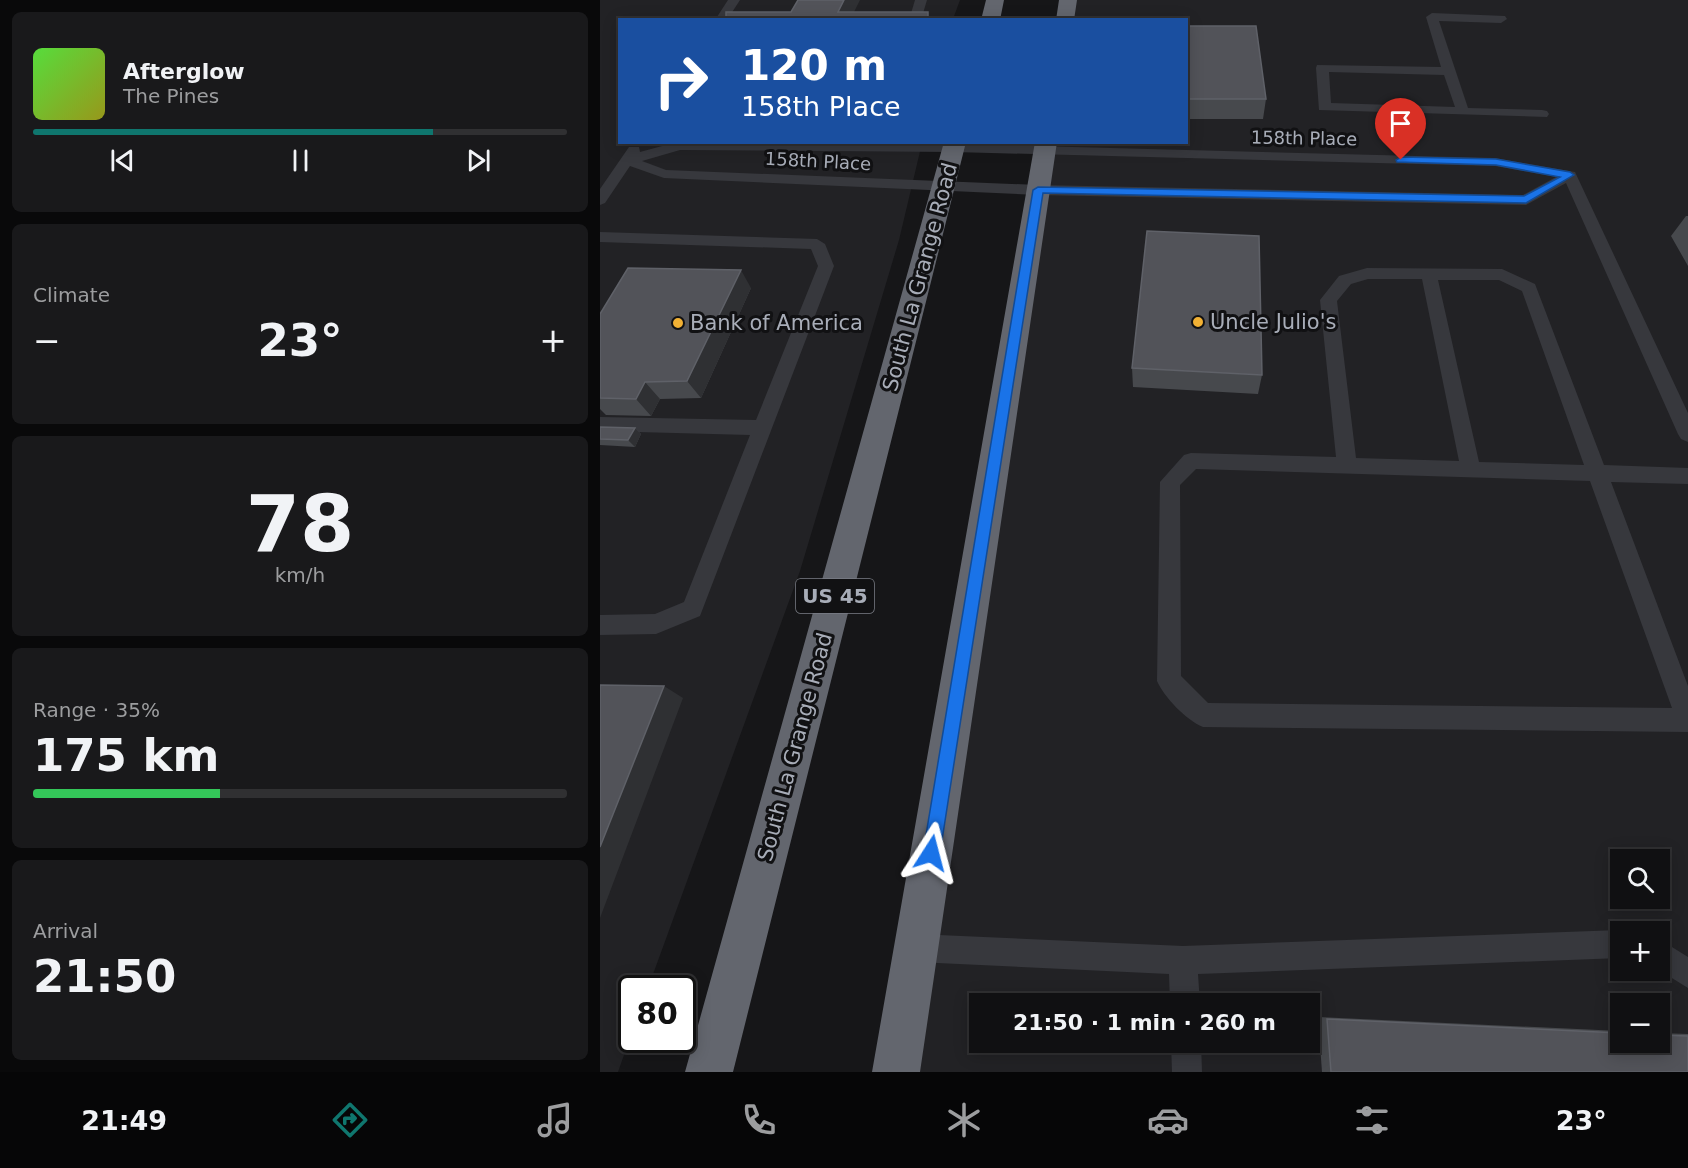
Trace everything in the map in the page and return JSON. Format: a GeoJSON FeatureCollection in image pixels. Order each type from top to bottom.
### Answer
{"type":"FeatureCollection","features":[{"type":"Feature","properties":{"kind":"highway"},"geometry":{"type":"LineString","coordinates":[[990,18],[995,0]]}},
{"type":"Feature","properties":{"kind":"highway"},"geometry":{"type":"LineString","coordinates":[[1065,18],[1068,0]]}},
{"type":"Feature","properties":{"kind":"highway"},"geometry":{"type":"LineString","coordinates":[[896,1072],[1046,147]]}},
{"type":"Feature","properties":{"kind":"highway","name":"South La Grange Road"},"geometry":{"type":"LineString","coordinates":[[709,1072],[951,159]]}},
{"type":"Feature","properties":{"kind":"lane"},"geometry":{"type":"LineString","coordinates":[[722,18],[734,0]]}},
{"type":"Feature","properties":{"kind":"lane"},"geometry":{"type":"LineString","coordinates":[[916,18],[921,0]]}},
{"type":"Feature","properties":{"kind":"lane"},"geometry":{"type":"LineString","coordinates":[[1463,111],[1432,16],[1501,19]]}},
{"type":"Feature","properties":{"kind":"lane"},"geometry":{"type":"LineString","coordinates":[[1449,71],[1322,68],[1324,107],[1542,114]]}},
{"type":"Feature","properties":{"kind":"lane"},"geometry":{"type":"LineString","coordinates":[[600,200],[638,144]]}},
{"type":"Feature","properties":{"kind":"lane","name":"158th Place"},"geometry":{"type":"LineString","coordinates":[[627,160],[680,146],[951,159],[1038,190],[1526,200],[1570,175]]}},
{"type":"Feature","properties":{"kind":"lane","name":"158th Place"},"geometry":{"type":"LineString","coordinates":[[627,160],[664,174],[951,159],[1046,147],[1496,162],[1570,175]]}},
{"type":"Feature","properties":{"kind":"lane"},"geometry":{"type":"LineString","coordinates":[[1570,175],[1688,434]]}},
{"type":"Feature","properties":{"kind":"lane"},"geometry":{"type":"LineString","coordinates":[[600,237],[817,244],[826,266],[692,609],[656,624],[600,625]]}},
{"type":"Feature","properties":{"kind":"lane"},"geometry":{"type":"LineString","coordinates":[[1347,465],[1328,300],[1345,280],[1367,273],[1502,275],[1529,288],[1597,473],[1688,719],[1203,715],[1169,681],[1170,482],[1191,461],[1347,465],[1471,470],[1597,473],[1688,476]]}},
{"type":"Feature","properties":{"kind":"lane"},"geometry":{"type":"LineString","coordinates":[[1429,274],[1471,470]]}},
{"type":"Feature","properties":{"kind":"lane"},"geometry":{"type":"LineString","coordinates":[[600,424],[763,428]]}},
{"type":"Feature","properties":{"kind":"lane"},"geometry":{"type":"LineString","coordinates":[[916,948],[1183,960],[1610,944]]}},
{"type":"Feature","properties":{"kind":"lane"},"geometry":{"type":"LineString","coordinates":[[1183,960],[1184,993]]}},
{"type":"Feature","properties":{"kind":"lane"},"geometry":{"type":"LineString","coordinates":[[1670,961],[1688,974]]}},
{"type":"Feature","properties":{"kind":"lane"},"geometry":{"type":"LineString","coordinates":[[1186,1053],[1187,1072]]}},
{"type":"Feature","properties":{"kind":"shaded area"},"geometry":{"type":"Polygon","coordinates":[[[600,0],[960,0],[953,18],[618,18],[618,144],[922,144],[899,240],[800,571],[653,975],[618,975],[618,1053],[625,1053],[618,1072],[600,1072],[600,0]]]}},
{"type":"Feature","properties":{"kind":"shaded area"},"geometry":{"type":"Polygon","coordinates":[[[1074,0],[1688,0],[1688,1072],[915,1072],[1053,144],[1188,144],[1188,18],[1071,18],[1074,0]]]}},
{"type":"Feature","properties":{"kind":"building"},"geometry":{"type":"Polygon","coordinates":[[[798,0],[844,0],[838,12],[928,12],[928,18],[726,18],[726,12],[791,12],[798,0]]]}},
{"type":"Feature","properties":{"kind":"building"},"geometry":{"type":"Polygon","coordinates":[[[1188,26],[1256,26],[1266,99],[1188,99],[1188,26]]]}},
{"type":"Feature","properties":{"kind":"building","name":"Uncle Julio's"},"geometry":{"type":"Polygon","coordinates":[[[1147,231],[1259,236],[1262,375],[1132,368],[1147,231]]]}},
{"type":"Feature","properties":{"kind":"building","name":"Bank of America"},"geometry":{"type":"Polygon","coordinates":[[[628,268],[741,270],[687,381],[645,382],[636,399],[600,398],[600,314],[628,268]]]}},
{"type":"Feature","properties":{"kind":"building"},"geometry":{"type":"Polygon","coordinates":[[[600,427],[635,428],[628,440],[600,439],[600,427]]]}},
{"type":"Feature","properties":{"kind":"building"},"geometry":{"type":"Polygon","coordinates":[[[600,685],[664,686],[600,847],[600,685]]]}},
{"type":"Feature","properties":{"kind":"building"},"geometry":{"type":"Polygon","coordinates":[[[1327,1019],[1610,1033],[1610,1053],[1670,1053],[1670,1035],[1688,1036],[1688,1072],[1331,1072],[1327,1019]]]}},
{"type":"Feature","properties":{"kind":"place","name":"Uncle Julio's"},"geometry":{"type":"Point","coordinates":[1198,322]}},
{"type":"Feature","properties":{"kind":"place","name":"Bank of America"},"geometry":{"type":"Point","coordinates":[678,323]}},
{"type":"Feature","properties":{"kind":"route"},"geometry":{"type":"LineString","coordinates":[[931,853],[1038,190],[1526,200],[1570,175],[1496,162],[1401,160]]}}]}
